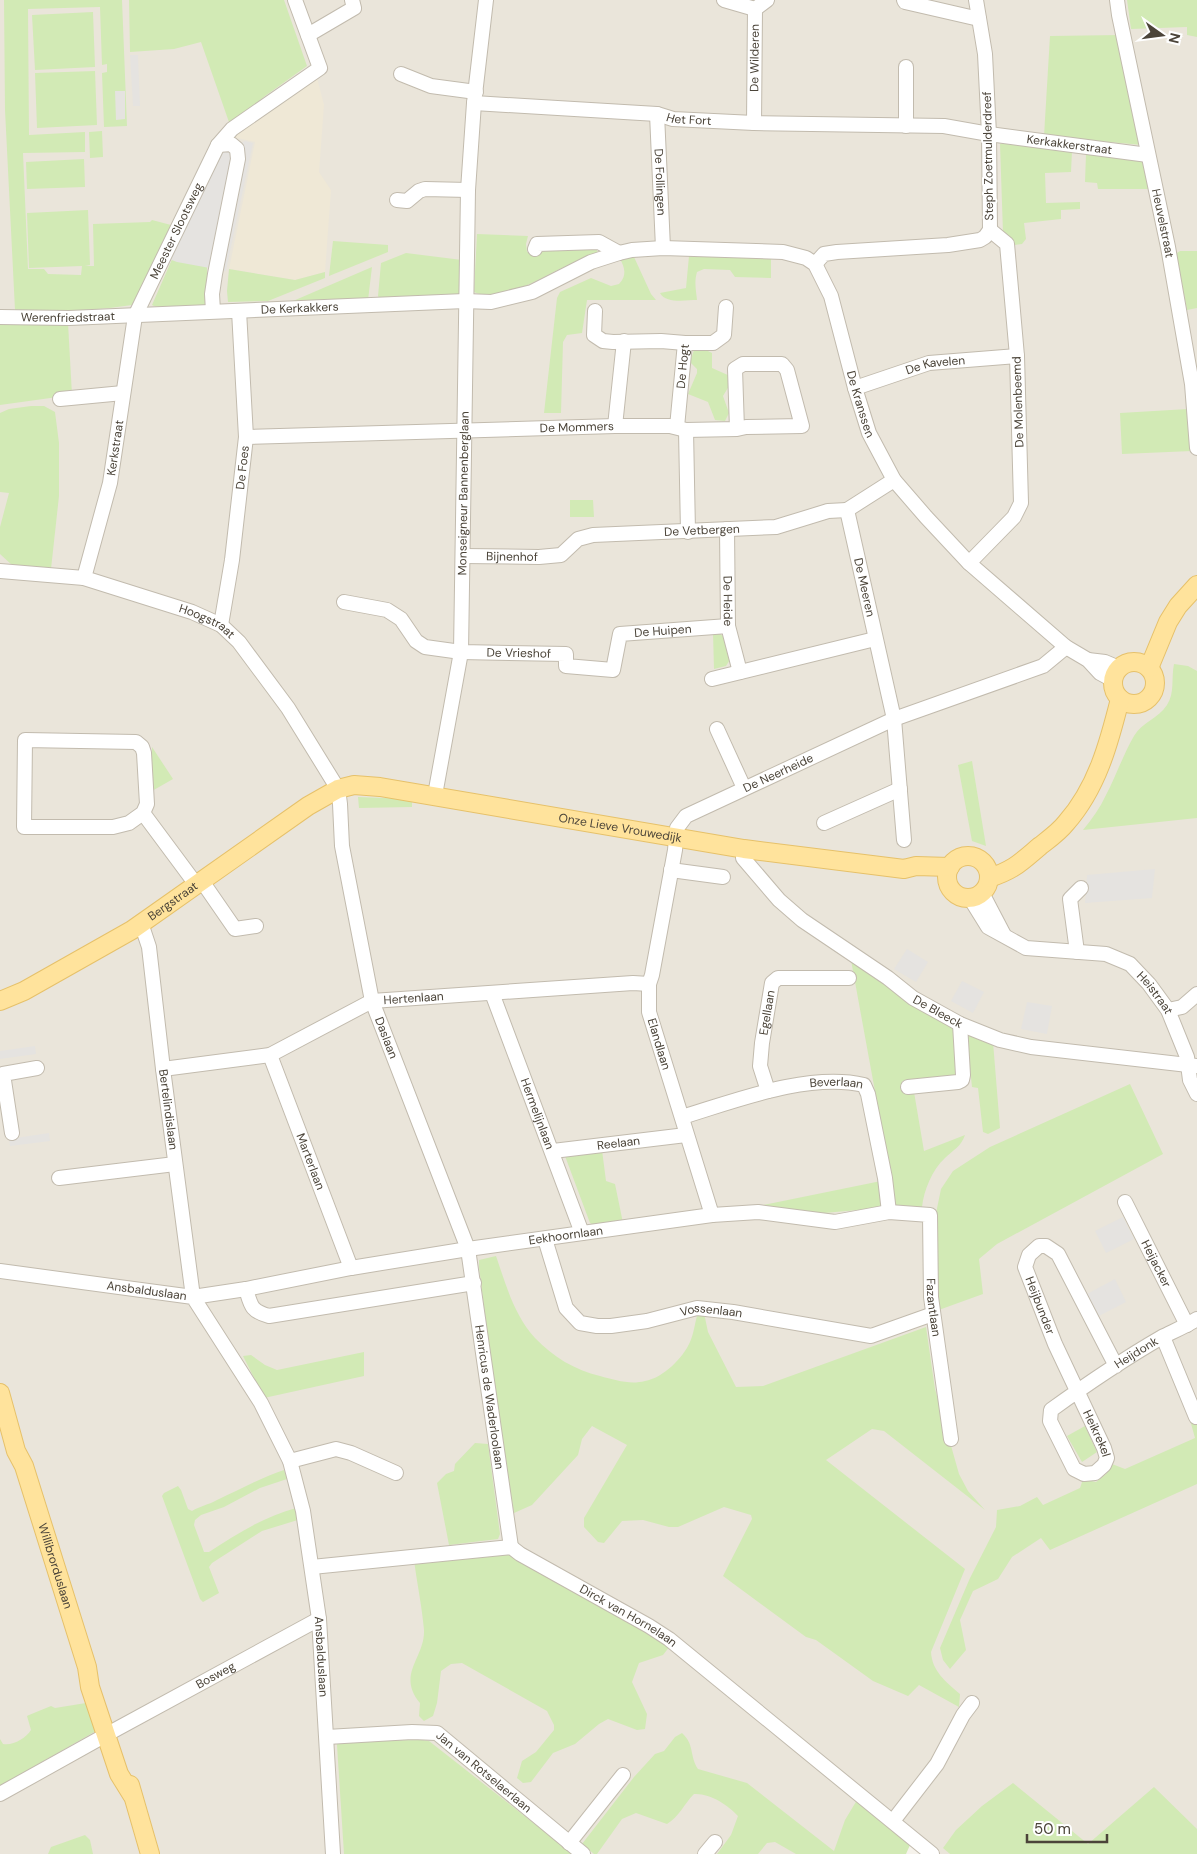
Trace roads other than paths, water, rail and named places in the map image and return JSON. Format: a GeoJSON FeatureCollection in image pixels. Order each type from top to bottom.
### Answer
{"type":"FeatureCollection","features":[{"type":"Feature","properties":{"kind":"main road"},"geometry":{"type":"LineString","coordinates":[[1143,665],[1155,634],[1168,622],[1178,606],[1197,585]]}},
{"type":"Feature","properties":{"kind":"main road"},"geometry":{"type":"LineString","coordinates":[[1130,662],[1143,665],[1155,681],[1155,688],[1146,700],[1126,701],[1113,687],[1116,674],[1130,662]]}},
{"type":"Feature","properties":{"kind":"main road"},"geometry":{"type":"LineString","coordinates":[[982,884],[974,857],[960,858],[948,874],[949,887],[958,896],[1013,869],[1065,824],[1083,800],[1100,767],[1108,746],[1119,732],[1126,701]]}},
{"type":"Feature","properties":{"kind":"main road","name":"Onze Lieve Vrouwedijk"},"geometry":{"type":"LineString","coordinates":[[338,789],[354,785],[380,787],[744,849],[904,869],[916,875],[948,874]]}},
{"type":"Feature","properties":{"kind":"main road","name":"Bergstraat"},"geometry":{"type":"LineString","coordinates":[[0,1001],[31,987],[141,923],[195,881],[308,806],[338,789]]}},
{"type":"Feature","properties":{"kind":"main road","name":"Willibrorduslaan"},"geometry":{"type":"LineString","coordinates":[[0,1392],[16,1451],[24,1466],[87,1667],[103,1696],[109,1733],[132,1795],[150,1854]]}},
{"type":"Feature","properties":{"kind":"street"},"geometry":{"type":"LineString","coordinates":[[295,0],[308,35],[354,8],[352,0]]}},
{"type":"Feature","properties":{"kind":"street","name":"Monseigneur Bannenberglaan"},"geometry":{"type":"LineString","coordinates":[[434,795],[461,652],[468,190],[475,98],[486,0]]}},
{"type":"Feature","properties":{"kind":"street"},"geometry":{"type":"LineString","coordinates":[[724,0],[755,9]]}},
{"type":"Feature","properties":{"kind":"street","name":"De Wilderen"},"geometry":{"type":"LineString","coordinates":[[754,123],[755,9],[767,0]]}},
{"type":"Feature","properties":{"kind":"street"},"geometry":{"type":"LineString","coordinates":[[904,0],[905,2],[979,19]]}},
{"type":"Feature","properties":{"kind":"street","name":"Steph Zoetmulderdreef"},"geometry":{"type":"LineString","coordinates":[[815,264],[824,254],[980,240],[990,230],[989,134],[985,54],[976,0]]}},
{"type":"Feature","properties":{"kind":"street","name":"Heuvelstraat"},"geometry":{"type":"LineString","coordinates":[[1117,0],[1168,247],[1188,365],[1197,448]]}},
{"type":"Feature","properties":{"kind":"street","name":"Meester Slootsweg"},"geometry":{"type":"LineString","coordinates":[[135,316],[218,146],[232,129],[320,68],[308,35]]}},
{"type":"Feature","properties":{"kind":"street"},"geometry":{"type":"LineString","coordinates":[[906,67],[906,126]]}},
{"type":"Feature","properties":{"kind":"street"},"geometry":{"type":"LineString","coordinates":[[401,74],[431,86],[475,98]]}},
{"type":"Feature","properties":{"kind":"street","name":"Het Fort"},"geometry":{"type":"LineString","coordinates":[[475,98],[656,114],[673,119],[754,123],[944,126],[989,134]]}},
{"type":"Feature","properties":{"kind":"street","name":"De Follingen"},"geometry":{"type":"LineString","coordinates":[[656,114],[663,248]]}},
{"type":"Feature","properties":{"kind":"street","name":"Kerkakkerstraat"},"geometry":{"type":"LineString","coordinates":[[989,134],[1148,155]]}},
{"type":"Feature","properties":{"kind":"street"},"geometry":{"type":"LineString","coordinates":[[214,311],[212,294],[215,274],[238,159],[237,149],[231,144],[218,146]]}},
{"type":"Feature","properties":{"kind":"street"},"geometry":{"type":"LineString","coordinates":[[397,200],[407,201],[419,191],[425,189],[468,190]]}},
{"type":"Feature","properties":{"kind":"street","name":"De Molenbeemd"},"geometry":{"type":"LineString","coordinates":[[969,563],[1014,517],[1021,504],[1017,356],[1006,244],[990,230]]}},
{"type":"Feature","properties":{"kind":"street"},"geometry":{"type":"LineString","coordinates":[[536,249],[537,244],[599,242],[619,253]]}},
{"type":"Feature","properties":{"kind":"street"},"geometry":{"type":"LineString","coordinates":[[465,301],[491,302],[532,292],[591,262],[619,253],[663,248],[784,252],[806,258],[815,264]]}},
{"type":"Feature","properties":{"kind":"street","name":"De Kranssen"},"geometry":{"type":"LineString","coordinates":[[815,264],[831,296],[869,433],[894,480],[969,563],[1066,647],[1088,660],[1100,672],[1116,674]]}},
{"type":"Feature","properties":{"kind":"street","name":"De Kerkakkers"},"geometry":{"type":"LineString","coordinates":[[135,316],[465,301]]}},
{"type":"Feature","properties":{"kind":"street","name":"De Hogt"},"geometry":{"type":"LineString","coordinates":[[688,532],[682,429],[685,343],[713,343],[724,335],[726,307]]}},
{"type":"Feature","properties":{"kind":"street","name":"De Foes"},"geometry":{"type":"LineString","coordinates":[[221,625],[232,560],[246,437],[239,310]]}},
{"type":"Feature","properties":{"kind":"street"},"geometry":{"type":"LineString","coordinates":[[595,311],[594,335],[603,341],[685,343]]}},
{"type":"Feature","properties":{"kind":"street","name":"Werenfriedstraat"},"geometry":{"type":"LineString","coordinates":[[0,316],[69,318],[135,316]]}},
{"type":"Feature","properties":{"kind":"street","name":"Kerkstraat"},"geometry":{"type":"LineString","coordinates":[[84,578],[110,483],[135,316]]}},
{"type":"Feature","properties":{"kind":"street"},"geometry":{"type":"LineString","coordinates":[[615,426],[624,341]]}},
{"type":"Feature","properties":{"kind":"street","name":"De Kavelen"},"geometry":{"type":"LineString","coordinates":[[855,388],[929,364],[1017,356]]}},
{"type":"Feature","properties":{"kind":"street","name":"De Mommers"},"geometry":{"type":"LineString","coordinates":[[246,437],[615,426],[670,426],[682,429],[737,429],[746,427],[802,426],[787,370],[782,364],[743,364],[735,369],[737,429]]}},
{"type":"Feature","properties":{"kind":"street"},"geometry":{"type":"LineString","coordinates":[[60,399],[123,393]]}},
{"type":"Feature","properties":{"kind":"street"},"geometry":{"type":"LineString","coordinates":[[847,510],[894,480]]}},
{"type":"Feature","properties":{"kind":"street","name":"De Vetbergen"},"geometry":{"type":"LineString","coordinates":[[560,555],[578,539],[593,535],[776,527],[828,511],[847,510]]}},
{"type":"Feature","properties":{"kind":"street","name":"De Meeren"},"geometry":{"type":"LineString","coordinates":[[847,510],[894,719]]}},
{"type":"Feature","properties":{"kind":"street","name":"De Heide"},"geometry":{"type":"LineString","coordinates":[[727,529],[728,626],[740,672]]}},
{"type":"Feature","properties":{"kind":"street","name":"Bijnenhof"},"geometry":{"type":"LineString","coordinates":[[463,556],[539,558],[560,555]]}},
{"type":"Feature","properties":{"kind":"street","name":"Hoogstraat"},"geometry":{"type":"LineString","coordinates":[[0,571],[84,578],[192,612],[221,625],[238,642],[288,708],[338,789]]}},
{"type":"Feature","properties":{"kind":"street"},"geometry":{"type":"LineString","coordinates":[[344,602],[387,610],[401,619],[416,641],[425,647],[461,652]]}},
{"type":"Feature","properties":{"kind":"street","name":"De Huipen"},"geometry":{"type":"LineString","coordinates":[[566,666],[613,670],[620,634],[728,626]]}},
{"type":"Feature","properties":{"kind":"street"},"geometry":{"type":"LineString","coordinates":[[712,679],[875,639]]}},
{"type":"Feature","properties":{"kind":"street","name":"De Neerheide"},"geometry":{"type":"LineString","coordinates":[[675,838],[677,828],[686,816],[894,719],[1043,666],[1066,647]]}},
{"type":"Feature","properties":{"kind":"street","name":"De Vrieshof"},"geometry":{"type":"LineString","coordinates":[[461,652],[566,654],[566,666]]}},
{"type":"Feature","properties":{"kind":"street"},"geometry":{"type":"LineString","coordinates":[[894,719],[904,840]]}},
{"type":"Feature","properties":{"kind":"street"},"geometry":{"type":"LineString","coordinates":[[717,729],[744,788]]}},
{"type":"Feature","properties":{"kind":"street"},"geometry":{"type":"LineString","coordinates":[[25,740],[136,742],[142,747],[144,754],[147,804],[142,813],[129,823],[113,828],[24,827],[25,740]]}},
{"type":"Feature","properties":{"kind":"street"},"geometry":{"type":"LineString","coordinates":[[824,823],[900,788]]}},
{"type":"Feature","properties":{"kind":"street","name":"Daslaan"},"geometry":{"type":"LineString","coordinates":[[338,789],[342,846],[372,1001],[468,1248]]}},
{"type":"Feature","properties":{"kind":"street"},"geometry":{"type":"LineString","coordinates":[[142,813],[195,881],[206,887],[235,929],[256,926]]}},
{"type":"Feature","properties":{"kind":"street","name":"Elandlaan"},"geometry":{"type":"LineString","coordinates":[[675,838],[671,870],[649,984],[649,1012],[712,1215]]}},
{"type":"Feature","properties":{"kind":"street","name":"De Bleeck"},"geometry":{"type":"LineString","coordinates":[[744,849],[743,858],[758,877],[779,900],[802,920],[888,978],[913,998],[960,1024],[1000,1040],[1031,1047],[1193,1065]]}},
{"type":"Feature","properties":{"kind":"street"},"geometry":{"type":"LineString","coordinates":[[671,870],[724,877]]}},
{"type":"Feature","properties":{"kind":"street","name":"Heistraat"},"geometry":{"type":"LineString","coordinates":[[982,884],[988,927],[1016,944],[1026,948],[1106,954],[1130,964],[1149,984],[1168,1010],[1193,1065],[1190,1080],[1197,1094]]}},
{"type":"Feature","properties":{"kind":"street"},"geometry":{"type":"LineString","coordinates":[[1077,952],[1070,899],[1081,888]]}},
{"type":"Feature","properties":{"kind":"street","name":"Bertelindislaan"},"geometry":{"type":"LineString","coordinates":[[141,923],[150,947],[162,1069],[193,1297]]}},
{"type":"Feature","properties":{"kind":"street","name":"Egellaan"},"geometry":{"type":"LineString","coordinates":[[768,1091],[760,1066],[772,983],[778,978],[849,978]]}},
{"type":"Feature","properties":{"kind":"street","name":"Hertenlaan"},"geometry":{"type":"LineString","coordinates":[[162,1069],[270,1055],[372,1001],[633,983],[649,984]]}},
{"type":"Feature","properties":{"kind":"street","name":"Hermelijnlaan"},"geometry":{"type":"LineString","coordinates":[[492,993],[553,1151],[582,1233]]}},
{"type":"Feature","properties":{"kind":"street"},"geometry":{"type":"LineString","coordinates":[[1168,1010],[1182,1007],[1197,994]]}},
{"type":"Feature","properties":{"kind":"street"},"geometry":{"type":"LineString","coordinates":[[908,1087],[962,1080],[964,1076],[960,1024]]}},
{"type":"Feature","properties":{"kind":"street","name":"Marterlaan"},"geometry":{"type":"LineString","coordinates":[[270,1055],[352,1268]]}},
{"type":"Feature","properties":{"kind":"street"},"geometry":{"type":"LineString","coordinates":[[12,1133],[4,1112],[3,1074],[37,1068]]}},
{"type":"Feature","properties":{"kind":"street","name":"Beverlaan"},"geometry":{"type":"LineString","coordinates":[[682,1117],[768,1091],[806,1084],[852,1082],[864,1085],[868,1094],[885,1178],[889,1212]]}},
{"type":"Feature","properties":{"kind":"street","name":"Reelaan"},"geometry":{"type":"LineString","coordinates":[[553,1151],[686,1135]]}},
{"type":"Feature","properties":{"kind":"street"},"geometry":{"type":"LineString","coordinates":[[60,1178],[175,1164]]}},
{"type":"Feature","properties":{"kind":"street","name":"Heijacker"},"geometry":{"type":"LineString","coordinates":[[1125,1202],[1192,1322]]}},
{"type":"Feature","properties":{"kind":"street","name":"Eekhoornlaan"},"geometry":{"type":"LineString","coordinates":[[193,1297],[468,1248],[712,1215],[758,1212],[835,1222],[889,1212]]}},
{"type":"Feature","properties":{"kind":"street","name":"Fazantlaan"},"geometry":{"type":"LineString","coordinates":[[889,1212],[930,1215],[931,1297],[951,1439]]}},
{"type":"Feature","properties":{"kind":"street","name":"Vossenlaan"},"geometry":{"type":"LineString","coordinates":[[544,1239],[566,1308],[580,1323],[612,1326],[648,1321],[697,1308],[733,1312],[871,1336],[933,1314]]}},
{"type":"Feature","properties":{"kind":"street","name":"Heijbunder"},"geometry":{"type":"LineString","coordinates":[[1078,1391],[1055,1344],[1025,1267],[1029,1254],[1039,1246],[1046,1246],[1058,1254],[1116,1366]]}},
{"type":"Feature","properties":{"kind":"street","name":"Henricus de Waderloolaan"},"geometry":{"type":"LineString","coordinates":[[468,1248],[511,1547]]}},
{"type":"Feature","properties":{"kind":"street","name":"Ansbalduslaan"},"geometry":{"type":"LineString","coordinates":[[0,1271],[193,1297],[261,1403],[290,1461],[303,1511],[312,1567],[319,1619],[333,1854]]}},
{"type":"Feature","properties":{"kind":"street"},"geometry":{"type":"LineString","coordinates":[[246,1289],[252,1309],[269,1316],[474,1283]]}},
{"type":"Feature","properties":{"kind":"street","name":"Heijdonk"},"geometry":{"type":"LineString","coordinates":[[1078,1391],[1163,1336],[1192,1322]]}},
{"type":"Feature","properties":{"kind":"street"},"geometry":{"type":"LineString","coordinates":[[1163,1336],[1196,1417]]}},
{"type":"Feature","properties":{"kind":"street","name":"Heikrekel"},"geometry":{"type":"LineString","coordinates":[[1078,1391],[1107,1458],[1104,1466],[1096,1474],[1084,1474],[1074,1469],[1050,1421],[1051,1410],[1078,1391]]}},
{"type":"Feature","properties":{"kind":"street"},"geometry":{"type":"LineString","coordinates":[[290,1461],[336,1449],[351,1453],[396,1473]]}},
{"type":"Feature","properties":{"kind":"street"},"geometry":{"type":"LineString","coordinates":[[312,1567],[511,1547]]}},
{"type":"Feature","properties":{"kind":"street","name":"Dirck van Hornelaan"},"geometry":{"type":"LineString","coordinates":[[511,1547],[520,1554],[669,1639],[932,1854]]}},
{"type":"Feature","properties":{"kind":"street","name":"Bosweg"},"geometry":{"type":"LineString","coordinates":[[0,1794],[319,1619]]}},
{"type":"Feature","properties":{"kind":"street"},"geometry":{"type":"LineString","coordinates":[[893,1821],[936,1764],[963,1715],[972,1703]]}},
{"type":"Feature","properties":{"kind":"street","name":"Jan van Rotselaerlaan"},"geometry":{"type":"LineString","coordinates":[[327,1737],[412,1732],[436,1733],[583,1854]]}},
{"type":"Feature","properties":{"kind":"street"},"geometry":{"type":"LineString","coordinates":[[569,1843],[623,1775]]}},
{"type":"Feature","properties":{"kind":"street"},"geometry":{"type":"LineString","coordinates":[[705,1854],[715,1842]]}}]}
